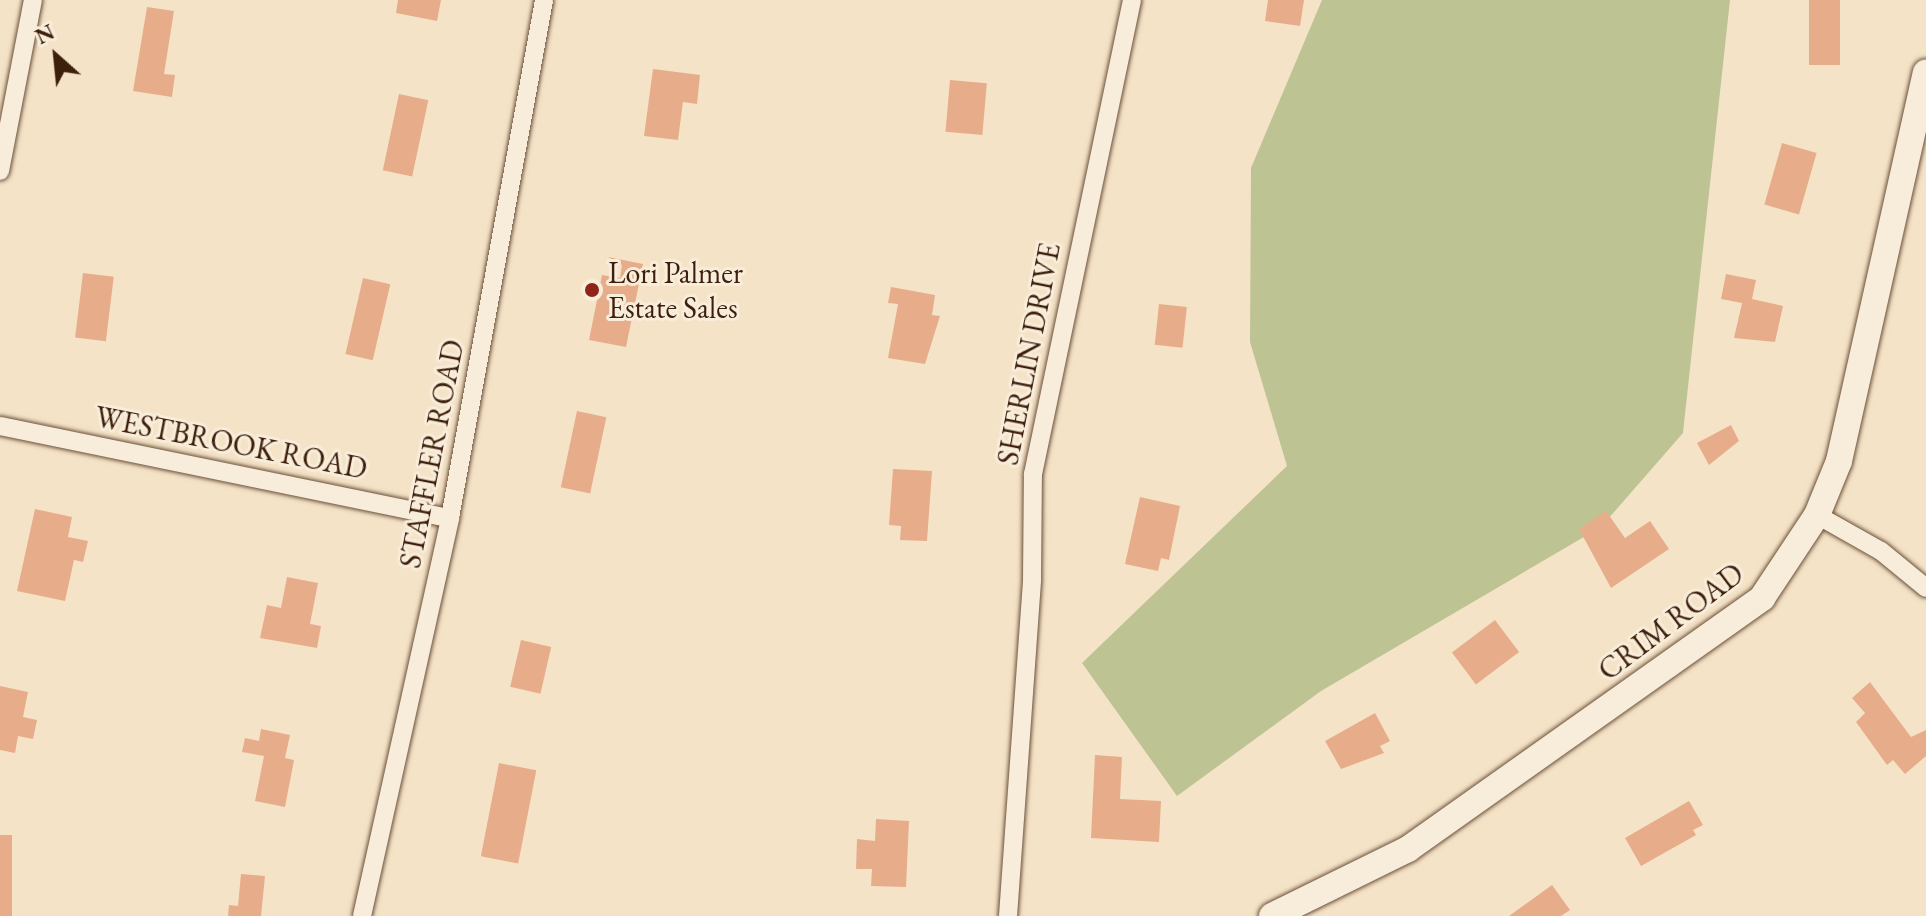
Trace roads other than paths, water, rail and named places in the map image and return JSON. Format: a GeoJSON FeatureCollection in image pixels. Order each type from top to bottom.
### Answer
{"type":"FeatureCollection","features":[{"type":"Feature","properties":{"kind":"street"},"geometry":{"type":"LineString","coordinates":[[0,171],[33,0]]}},
{"type":"Feature","properties":{"kind":"street","name":"STAFFLER ROAD"},"geometry":{"type":"LineString","coordinates":[[362,916],[450,518],[544,0]]}},
{"type":"Feature","properties":{"kind":"street","name":"SHERLIN DRIVE"},"geometry":{"type":"LineString","coordinates":[[1008,916],[1032,580],[1033,474],[1132,0]]}},
{"type":"Feature","properties":{"kind":"street","name":"CRIM ROAD"},"geometry":{"type":"LineString","coordinates":[[1272,916],[1408,849],[1737,619],[1762,598],[1817,515],[1854,408],[1926,73]]}},
{"type":"Feature","properties":{"kind":"street","name":"WESTBROOK ROAD"},"geometry":{"type":"LineString","coordinates":[[0,426],[450,518]]}},
{"type":"Feature","properties":{"kind":"street"},"geometry":{"type":"LineString","coordinates":[[1817,515],[1881,551],[1926,588]]}},
{"type":"Feature","properties":{"kind":"place","name":"Lori Palmer Estate Sales"},"geometry":{"type":"Point","coordinates":[592,290]}}]}
